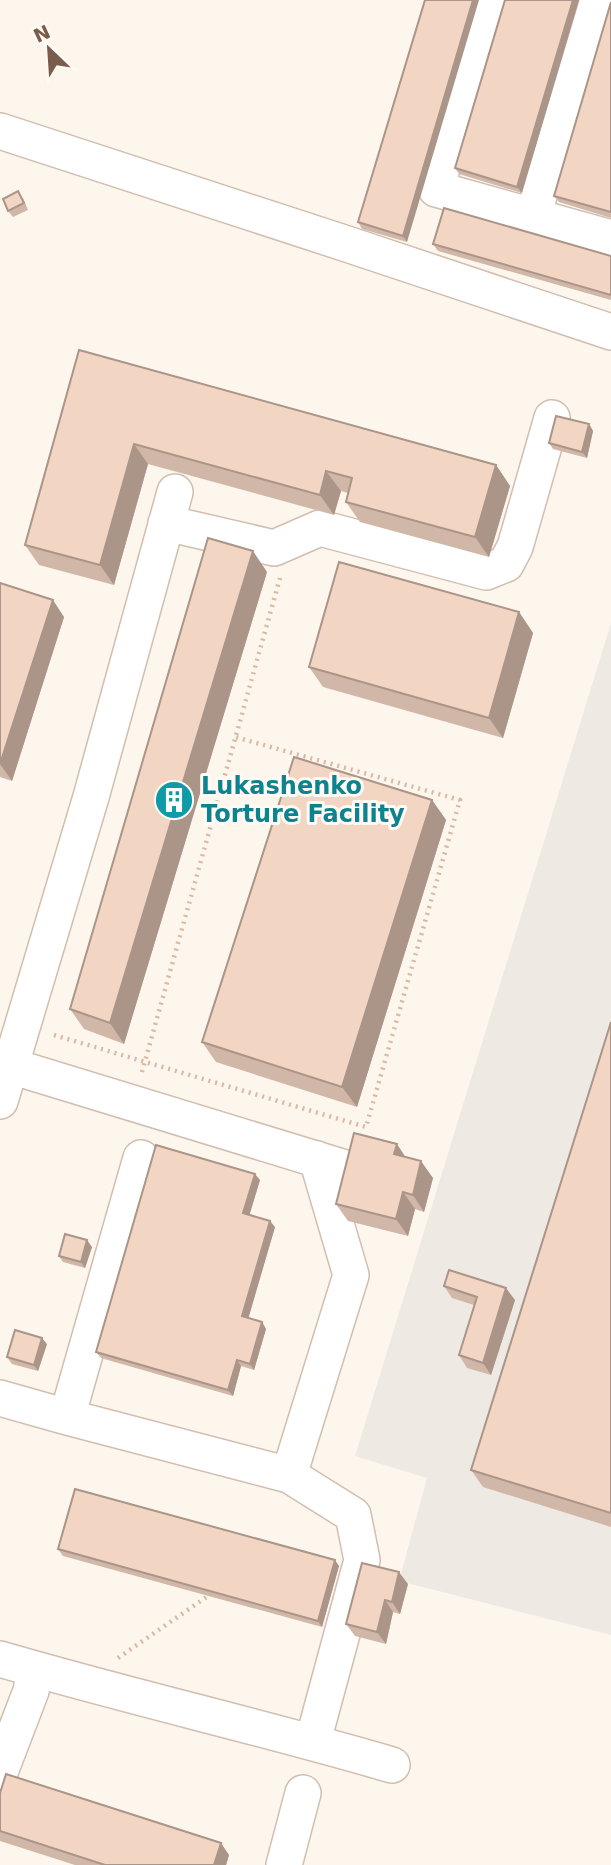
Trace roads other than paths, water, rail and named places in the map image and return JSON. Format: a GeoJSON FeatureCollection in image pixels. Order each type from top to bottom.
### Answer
{"type":"FeatureCollection","features":[{"type":"Feature","properties":{"kind":"lane"},"geometry":{"type":"LineString","coordinates":[[492,0],[436,189],[611,238]]}},
{"type":"Feature","properties":{"kind":"lane"},"geometry":{"type":"LineString","coordinates":[[533,216],[598,0]]}},
{"type":"Feature","properties":{"kind":"lane"},"geometry":{"type":"LineString","coordinates":[[0,131],[611,332]]}},
{"type":"Feature","properties":{"kind":"lane"},"geometry":{"type":"LineString","coordinates":[[0,1101],[91,797],[171,508],[274,548],[320,528],[486,572],[506,564],[515,547],[552,418]]}},
{"type":"Feature","properties":{"kind":"lane"},"geometry":{"type":"LineString","coordinates":[[11,1066],[331,1163],[351,1275],[289,1475]]}},
{"type":"Feature","properties":{"kind":"lane"},"geometry":{"type":"LineString","coordinates":[[66,1417],[141,1158]]}},
{"type":"Feature","properties":{"kind":"lane"},"geometry":{"type":"LineString","coordinates":[[0,1398],[289,1475],[353,1515],[362,1560],[313,1741]]}},
{"type":"Feature","properties":{"kind":"lane"},"geometry":{"type":"LineString","coordinates":[[0,1659],[83,1683],[313,1741],[392,1765]]}},
{"type":"Feature","properties":{"kind":"lane"},"geometry":{"type":"LineString","coordinates":[[0,1772],[31,1691],[35,1669]]}},
{"type":"Feature","properties":{"kind":"lane"},"geometry":{"type":"LineString","coordinates":[[284,1865],[303,1793]]}},
{"type":"Feature","properties":{"kind":"place","name":"Lukashenko Torture Facility"},"geometry":{"type":"Point","coordinates":[174,800]}}]}
